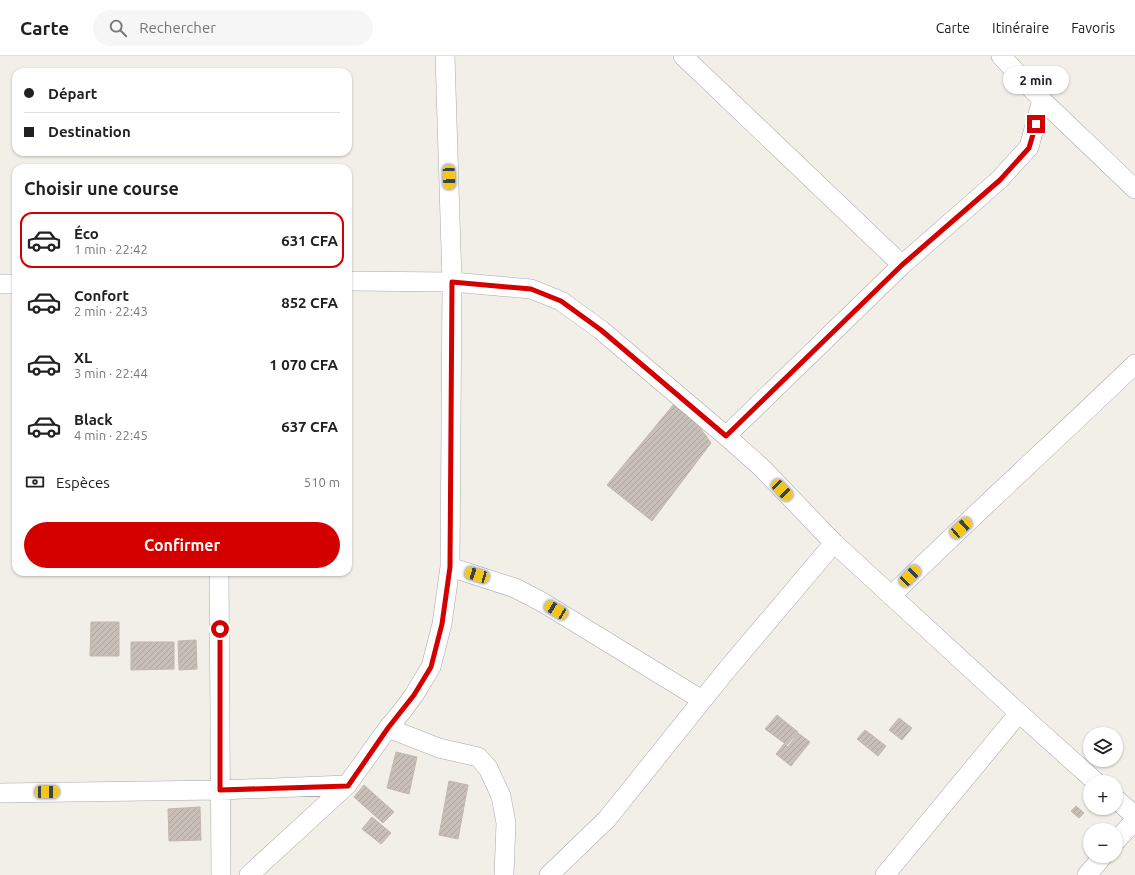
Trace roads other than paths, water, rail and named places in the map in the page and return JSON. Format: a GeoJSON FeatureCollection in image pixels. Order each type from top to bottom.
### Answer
{"type":"FeatureCollection","features":[{"type":"Feature","properties":{"kind":"street"},"geometry":{"type":"LineString","coordinates":[[249,875],[348,786],[388,728],[410,700],[431,667],[442,624],[450,567],[452,282],[445,56]]}},
{"type":"Feature","properties":{"kind":"street"},"geometry":{"type":"LineString","coordinates":[[683,56],[902,265]]}},
{"type":"Feature","properties":{"kind":"street"},"geometry":{"type":"LineString","coordinates":[[1001,56],[1042,100],[1135,189]]}},
{"type":"Feature","properties":{"kind":"street"},"geometry":{"type":"LineString","coordinates":[[726,436],[902,265],[1000,180],[1029,148],[1042,100]]}},
{"type":"Feature","properties":{"kind":"street"},"geometry":{"type":"LineString","coordinates":[[352,281],[452,282],[531,289],[561,301],[601,330],[762,468],[834,543],[1088,775]]}},
{"type":"Feature","properties":{"kind":"street"},"geometry":{"type":"LineString","coordinates":[[0,284],[12,284]]}},
{"type":"Feature","properties":{"kind":"street"},"geometry":{"type":"LineString","coordinates":[[891,596],[950,537],[1135,364]]}},
{"type":"Feature","properties":{"kind":"street"},"geometry":{"type":"LineString","coordinates":[[549,875],[607,819],[725,672],[834,543]]}},
{"type":"Feature","properties":{"kind":"street"},"geometry":{"type":"LineString","coordinates":[[450,567],[514,588],[542,602],[702,700]]}},
{"type":"Feature","properties":{"kind":"street"},"geometry":{"type":"LineString","coordinates":[[219,576],[221,875]]}},
{"type":"Feature","properties":{"kind":"street"},"geometry":{"type":"LineString","coordinates":[[885,875],[1019,713]]}},
{"type":"Feature","properties":{"kind":"street"},"geometry":{"type":"LineString","coordinates":[[388,728],[439,748],[478,757],[488,768],[501,796],[506,823],[504,875]]}},
{"type":"Feature","properties":{"kind":"street"},"geometry":{"type":"LineString","coordinates":[[0,793],[220,790],[348,786]]}},
{"type":"Feature","properties":{"kind":"street"},"geometry":{"type":"LineString","coordinates":[[1123,806],[1135,816]]}},
{"type":"Feature","properties":{"kind":"street"},"geometry":{"type":"LineString","coordinates":[[1123,833],[1135,820]]}},
{"type":"Feature","properties":{"kind":"street"},"geometry":{"type":"LineString","coordinates":[[1087,875],[1097,863]]}}]}
